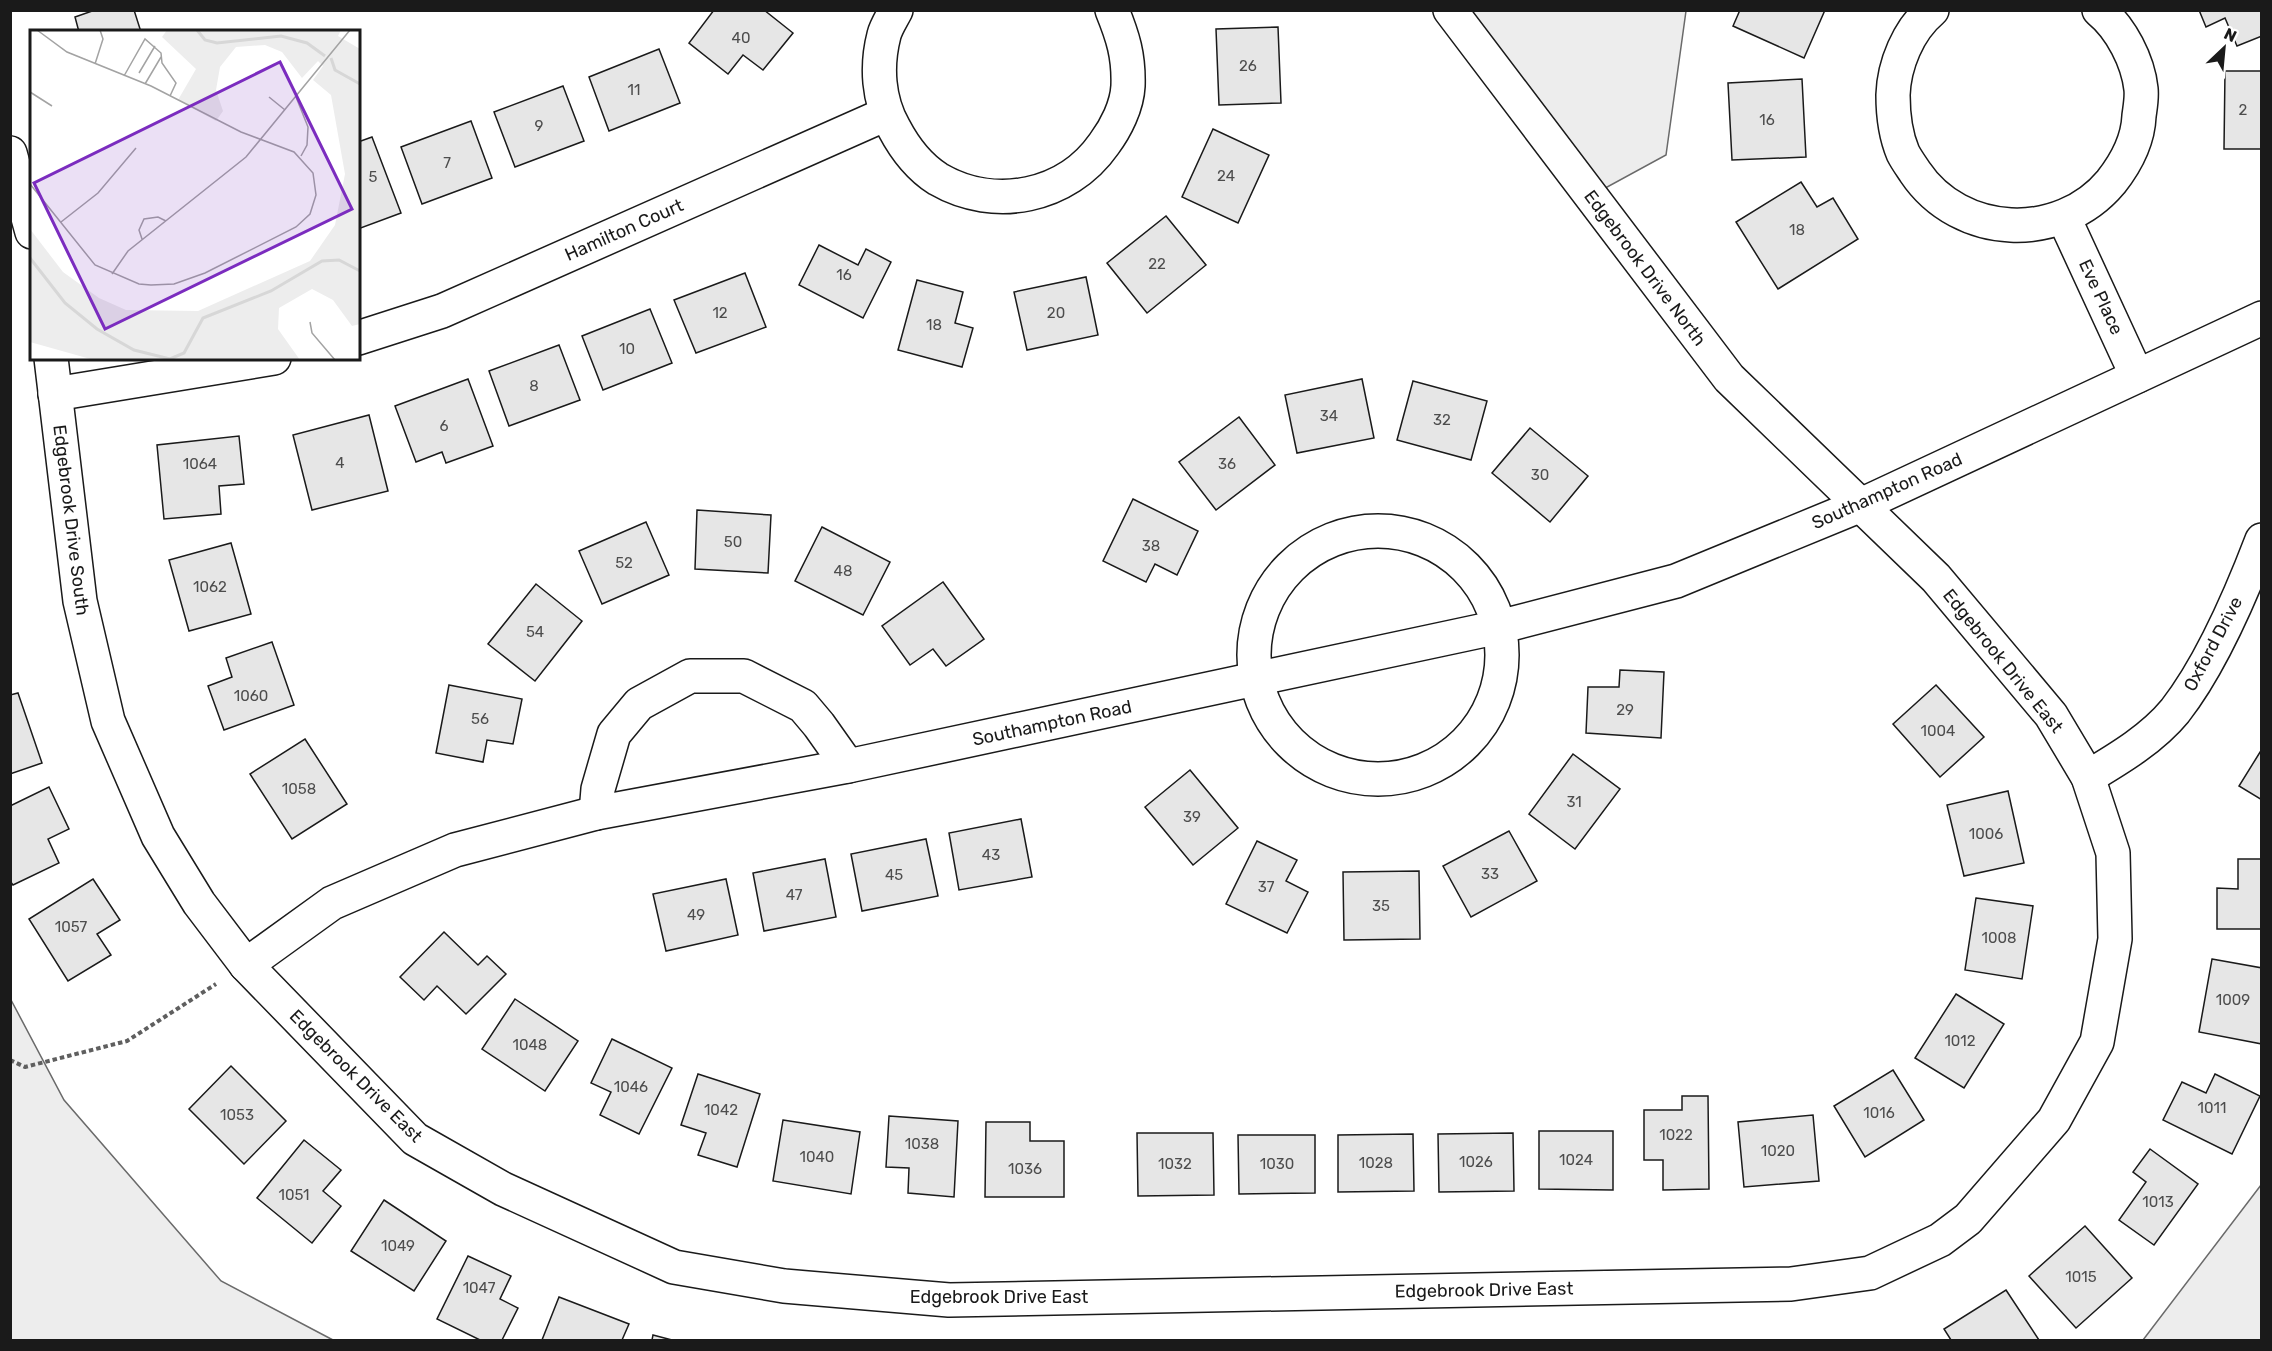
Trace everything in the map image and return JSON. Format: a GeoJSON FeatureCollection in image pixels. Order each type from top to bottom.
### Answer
{"type":"FeatureCollection","features":[{"type":"Feature","properties":{"kind":"street"},"geometry":{"type":"LineString","coordinates":[[896,10],[884,34],[879,74],[886,114],[906,150],[938,178],[976,195],[1018,197],[1058,185],[1092,161],[1116,128],[1128,88],[1126,46],[1112,10]]}},
{"type":"Feature","properties":{"kind":"street","name":"Edgebrook Drive North"},"geometry":{"type":"LineString","coordinates":[[1450,10],[1729,378],[1861,505]]}},
{"type":"Feature","properties":{"kind":"street"},"geometry":{"type":"LineString","coordinates":[[1932,10],[1907,43],[1894,78],[1893,116],[1903,153],[1924,185],[1954,210],[1989,224],[2027,226],[2064,218],[2098,196],[2124,166],[2139,129],[2141,89],[2130,51],[2108,18],[2099,10]]}},
{"type":"Feature","properties":{"kind":"street","name":"Hamilton Court"},"geometry":{"type":"LineString","coordinates":[[360,337],[442,311],[886,114]]}},
{"type":"Feature","properties":{"kind":"street"},"geometry":{"type":"LineString","coordinates":[[10,153],[30,225]]}},
{"type":"Feature","properties":{"kind":"street","name":"Eve Place"},"geometry":{"type":"LineString","coordinates":[[2064,218],[2137,376]]}},
{"type":"Feature","properties":{"kind":"street","name":"Southampton Road"},"geometry":{"type":"LineString","coordinates":[[246,965],[332,903],[455,850],[596,813],[848,766],[1499,627],[1676,581],[1861,505],[2262,318]]}},
{"type":"Feature","properties":{"kind":"street","name":"Edgebrook Drive South"},"geometry":{"type":"LineString","coordinates":[[51,360],[80,601],[108,721],[158,836],[199,903],[246,965]]}},
{"type":"Feature","properties":{"kind":"street"},"geometry":{"type":"LineString","coordinates":[[55,394],[262,360]]}},
{"type":"Feature","properties":{"kind":"street","name":"Edgebrook Drive East"},"geometry":{"type":"LineString","coordinates":[[246,965],[415,1139],[503,1189],[674,1267],[784,1286],[949,1300],[1791,1284],[1870,1273],[1940,1240],[1968,1219],[2054,1120],[2097,1042],[2115,939],[2113,853],[2088,777],[2051,715],[1936,578],[1861,505]]}},
{"type":"Feature","properties":{"kind":"street"},"geometry":{"type":"LineString","coordinates":[[1372,530],[1414,536],[1453,556],[1482,588],[1499,627],[1502,666],[1493,704],[1472,738],[1441,763],[1404,778],[1366,780],[1327,770],[1294,748],[1269,717],[1255,680],[1254,638],[1267,597],[1293,562],[1330,540],[1372,530]]}},
{"type":"Feature","properties":{"kind":"street","name":"Oxford Drive"},"geometry":{"type":"LineString","coordinates":[[2088,777],[2133,750],[2174,712],[2199,676],[2246,583],[2262,540]]}},
{"type":"Feature","properties":{"kind":"street"},"geometry":{"type":"LineString","coordinates":[[596,813],[598,789],[614,734],[639,704],[690,676],[744,676],[803,706],[848,766]]}},
{"type":"Feature","properties":{"kind":"path"},"geometry":{"type":"LineString","coordinates":[[10,1060],[25,1067],[127,1041],[246,965]]}},
{"type":"Feature","properties":{"kind":"shaded area"},"geometry":{"type":"Polygon","coordinates":[[[1445,11],[1686,11],[1666,155],[1576,204],[1445,11]]]}},
{"type":"Feature","properties":{"kind":"shaded area"},"geometry":{"type":"Polygon","coordinates":[[[10,998],[64,1100],[221,1281],[333,1340],[11,1340],[10,998]]]}},
{"type":"Feature","properties":{"kind":"shaded area"},"geometry":{"type":"Polygon","coordinates":[[[2261,1185],[2261,1340],[2143,1340],[2261,1185]]]}},
{"type":"Feature","properties":{"kind":"building"},"geometry":{"type":"Polygon","coordinates":[[[95,10],[134,10],[140,30],[78,30],[75,17],[95,10]]]}},
{"type":"Feature","properties":{"kind":"building"},"geometry":{"type":"Polygon","coordinates":[[[714,10],[764,10],[793,33],[763,70],[743,55],[728,74],[689,43],[714,10]]]}},
{"type":"Feature","properties":{"kind":"building"},"geometry":{"type":"Polygon","coordinates":[[[1740,10],[1825,10],[1804,58],[1733,26],[1740,10]]]}},
{"type":"Feature","properties":{"kind":"building"},"geometry":{"type":"Polygon","coordinates":[[[2199,10],[2262,10],[2262,36],[2237,46],[2225,18],[2206,27],[2199,10]]]}},
{"type":"Feature","properties":{"kind":"building"},"geometry":{"type":"Polygon","coordinates":[[[1278,27],[1281,103],[1219,105],[1216,29],[1278,27]]]}},
{"type":"Feature","properties":{"kind":"building"},"geometry":{"type":"Polygon","coordinates":[[[659,49],[680,103],[609,131],[589,77],[659,49]]]}},
{"type":"Feature","properties":{"kind":"building"},"geometry":{"type":"Polygon","coordinates":[[[2225,71],[2262,71],[2262,149],[2224,149],[2225,71]]]}},
{"type":"Feature","properties":{"kind":"building"},"geometry":{"type":"Polygon","coordinates":[[[1802,79],[1806,157],[1732,160],[1728,83],[1802,79]]]}},
{"type":"Feature","properties":{"kind":"building"},"geometry":{"type":"Polygon","coordinates":[[[563,86],[584,141],[515,167],[494,112],[563,86]]]}},
{"type":"Feature","properties":{"kind":"building"},"geometry":{"type":"Polygon","coordinates":[[[471,121],[492,178],[422,204],[401,147],[471,121]]]}},
{"type":"Feature","properties":{"kind":"building"},"geometry":{"type":"Polygon","coordinates":[[[1213,129],[1269,155],[1238,223],[1182,197],[1213,129]]]}},
{"type":"Feature","properties":{"kind":"building"},"geometry":{"type":"Polygon","coordinates":[[[372,137],[401,213],[360,228],[360,141],[372,137]]]}},
{"type":"Feature","properties":{"kind":"building"},"geometry":{"type":"Polygon","coordinates":[[[1801,182],[1817,207],[1833,198],[1858,239],[1778,289],[1736,222],[1801,182]]]}},
{"type":"Feature","properties":{"kind":"building"},"geometry":{"type":"Polygon","coordinates":[[[1166,216],[1206,265],[1147,313],[1107,263],[1166,216]]]}},
{"type":"Feature","properties":{"kind":"building"},"geometry":{"type":"Polygon","coordinates":[[[819,245],[858,265],[866,249],[891,262],[863,318],[799,285],[819,245]]]}},
{"type":"Feature","properties":{"kind":"building"},"geometry":{"type":"Polygon","coordinates":[[[745,273],[766,327],[696,353],[674,300],[745,273]]]}},
{"type":"Feature","properties":{"kind":"building"},"geometry":{"type":"Polygon","coordinates":[[[1086,277],[1098,335],[1027,350],[1014,292],[1086,277]]]}},
{"type":"Feature","properties":{"kind":"building"},"geometry":{"type":"Polygon","coordinates":[[[917,280],[963,292],[955,323],[973,328],[962,367],[898,350],[917,280]]]}},
{"type":"Feature","properties":{"kind":"building"},"geometry":{"type":"Polygon","coordinates":[[[650,309],[672,363],[603,390],[582,336],[650,309]]]}},
{"type":"Feature","properties":{"kind":"building"},"geometry":{"type":"Polygon","coordinates":[[[559,345],[580,400],[509,426],[489,371],[559,345]]]}},
{"type":"Feature","properties":{"kind":"building"},"geometry":{"type":"Polygon","coordinates":[[[468,379],[493,446],[446,463],[442,452],[416,462],[395,406],[468,379]]]}},
{"type":"Feature","properties":{"kind":"building"},"geometry":{"type":"Polygon","coordinates":[[[1362,379],[1374,438],[1297,453],[1285,395],[1362,379]]]}},
{"type":"Feature","properties":{"kind":"building"},"geometry":{"type":"Polygon","coordinates":[[[1413,381],[1487,401],[1471,460],[1397,440],[1413,381]]]}},
{"type":"Feature","properties":{"kind":"building"},"geometry":{"type":"Polygon","coordinates":[[[369,415],[388,491],[312,510],[293,435],[369,415]]]}},
{"type":"Feature","properties":{"kind":"building"},"geometry":{"type":"Polygon","coordinates":[[[1239,417],[1275,465],[1216,510],[1179,462],[1239,417]]]}},
{"type":"Feature","properties":{"kind":"building"},"geometry":{"type":"Polygon","coordinates":[[[1530,428],[1588,476],[1550,522],[1492,473],[1530,428]]]}},
{"type":"Feature","properties":{"kind":"building"},"geometry":{"type":"Polygon","coordinates":[[[239,436],[244,484],[219,486],[221,514],[164,519],[157,445],[239,436]]]}},
{"type":"Feature","properties":{"kind":"building"},"geometry":{"type":"Polygon","coordinates":[[[1133,499],[1198,531],[1177,575],[1155,564],[1146,582],[1103,561],[1133,499]]]}},
{"type":"Feature","properties":{"kind":"building"},"geometry":{"type":"Polygon","coordinates":[[[697,510],[771,515],[768,573],[695,569],[697,510]]]}},
{"type":"Feature","properties":{"kind":"building"},"geometry":{"type":"Polygon","coordinates":[[[646,522],[669,575],[602,604],[579,551],[646,522]]]}},
{"type":"Feature","properties":{"kind":"building"},"geometry":{"type":"Polygon","coordinates":[[[822,527],[890,562],[863,615],[795,581],[822,527]]]}},
{"type":"Feature","properties":{"kind":"building"},"geometry":{"type":"Polygon","coordinates":[[[231,543],[251,614],[189,631],[169,560],[231,543]]]}},
{"type":"Feature","properties":{"kind":"building"},"geometry":{"type":"Polygon","coordinates":[[[943,582],[984,639],[946,666],[933,649],[910,665],[882,626],[943,582]]]}},
{"type":"Feature","properties":{"kind":"building"},"geometry":{"type":"Polygon","coordinates":[[[536,584],[582,621],[535,681],[488,644],[536,584]]]}},
{"type":"Feature","properties":{"kind":"building"},"geometry":{"type":"Polygon","coordinates":[[[272,642],[294,705],[224,730],[208,686],[232,677],[226,658],[272,642]]]}},
{"type":"Feature","properties":{"kind":"building"},"geometry":{"type":"Polygon","coordinates":[[[1620,670],[1664,672],[1661,738],[1586,733],[1588,687],[1619,687],[1620,670]]]}},
{"type":"Feature","properties":{"kind":"building"},"geometry":{"type":"Polygon","coordinates":[[[449,685],[522,699],[513,744],[487,740],[483,762],[436,753],[449,685]]]}},
{"type":"Feature","properties":{"kind":"building"},"geometry":{"type":"Polygon","coordinates":[[[1936,685],[1984,737],[1940,777],[1893,724],[1936,685]]]}},
{"type":"Feature","properties":{"kind":"building"},"geometry":{"type":"Polygon","coordinates":[[[18,693],[42,763],[10,774],[10,695],[18,693]]]}},
{"type":"Feature","properties":{"kind":"building"},"geometry":{"type":"Polygon","coordinates":[[[305,739],[347,804],[292,839],[250,774],[305,739]]]}},
{"type":"Feature","properties":{"kind":"building"},"geometry":{"type":"Polygon","coordinates":[[[2262,749],[2262,800],[2239,786],[2262,749]]]}},
{"type":"Feature","properties":{"kind":"building"},"geometry":{"type":"Polygon","coordinates":[[[1573,754],[1620,789],[1575,849],[1529,814],[1573,754]]]}},
{"type":"Feature","properties":{"kind":"building"},"geometry":{"type":"Polygon","coordinates":[[[1190,770],[1238,828],[1193,865],[1145,807],[1190,770]]]}},
{"type":"Feature","properties":{"kind":"building"},"geometry":{"type":"Polygon","coordinates":[[[49,787],[69,829],[48,839],[59,863],[13,885],[10,881],[10,806],[49,787]]]}},
{"type":"Feature","properties":{"kind":"building"},"geometry":{"type":"Polygon","coordinates":[[[2008,791],[2024,863],[1964,876],[1947,805],[2008,791]]]}},
{"type":"Feature","properties":{"kind":"building"},"geometry":{"type":"Polygon","coordinates":[[[1021,819],[1032,877],[959,890],[949,833],[1021,819]]]}},
{"type":"Feature","properties":{"kind":"building"},"geometry":{"type":"Polygon","coordinates":[[[1509,831],[1537,881],[1471,917],[1443,866],[1509,831]]]}},
{"type":"Feature","properties":{"kind":"building"},"geometry":{"type":"Polygon","coordinates":[[[926,839],[938,896],[862,911],[851,854],[926,839]]]}},
{"type":"Feature","properties":{"kind":"building"},"geometry":{"type":"Polygon","coordinates":[[[1257,841],[1297,860],[1286,881],[1308,892],[1287,933],[1226,904],[1257,841]]]}},
{"type":"Feature","properties":{"kind":"building"},"geometry":{"type":"Polygon","coordinates":[[[825,859],[836,917],[764,931],[753,873],[825,859]]]}},
{"type":"Feature","properties":{"kind":"building"},"geometry":{"type":"Polygon","coordinates":[[[2238,859],[2262,859],[2262,929],[2217,929],[2217,888],[2238,889],[2238,859]]]}},
{"type":"Feature","properties":{"kind":"building"},"geometry":{"type":"Polygon","coordinates":[[[1419,871],[1420,939],[1344,940],[1343,872],[1419,871]]]}},
{"type":"Feature","properties":{"kind":"building"},"geometry":{"type":"Polygon","coordinates":[[[93,879],[120,920],[97,934],[111,955],[68,981],[29,919],[93,879]]]}},
{"type":"Feature","properties":{"kind":"building"},"geometry":{"type":"Polygon","coordinates":[[[726,879],[738,935],[666,951],[653,894],[726,879]]]}},
{"type":"Feature","properties":{"kind":"building"},"geometry":{"type":"Polygon","coordinates":[[[1976,898],[2033,906],[2022,979],[1965,970],[1976,898]]]}},
{"type":"Feature","properties":{"kind":"building"},"geometry":{"type":"Polygon","coordinates":[[[444,932],[478,965],[487,956],[506,974],[466,1014],[437,986],[424,1000],[400,977],[444,932]]]}},
{"type":"Feature","properties":{"kind":"building"},"geometry":{"type":"Polygon","coordinates":[[[2212,959],[2262,968],[2262,1044],[2199,1032],[2212,959]]]}},
{"type":"Feature","properties":{"kind":"building"},"geometry":{"type":"Polygon","coordinates":[[[1956,994],[2004,1024],[1964,1088],[1915,1058],[1956,994]]]}},
{"type":"Feature","properties":{"kind":"building"},"geometry":{"type":"Polygon","coordinates":[[[515,999],[578,1041],[545,1091],[482,1049],[515,999]]]}},
{"type":"Feature","properties":{"kind":"building"},"geometry":{"type":"Polygon","coordinates":[[[612,1039],[672,1068],[639,1134],[600,1115],[611,1092],[591,1083],[612,1039]]]}},
{"type":"Feature","properties":{"kind":"building"},"geometry":{"type":"Polygon","coordinates":[[[231,1066],[286,1121],[244,1164],[189,1109],[231,1066]]]}},
{"type":"Feature","properties":{"kind":"building"},"geometry":{"type":"Polygon","coordinates":[[[1893,1070],[1924,1120],[1865,1157],[1834,1106],[1893,1070]]]}},
{"type":"Feature","properties":{"kind":"building"},"geometry":{"type":"Polygon","coordinates":[[[698,1074],[760,1094],[737,1167],[698,1155],[706,1133],[681,1125],[698,1074]]]}},
{"type":"Feature","properties":{"kind":"building"},"geometry":{"type":"Polygon","coordinates":[[[2215,1074],[2260,1096],[2232,1154],[2163,1120],[2182,1082],[2206,1093],[2215,1074]]]}},
{"type":"Feature","properties":{"kind":"building"},"geometry":{"type":"Polygon","coordinates":[[[1682,1096],[1708,1096],[1709,1189],[1663,1190],[1663,1160],[1644,1160],[1644,1110],[1682,1110],[1682,1096]]]}},
{"type":"Feature","properties":{"kind":"building"},"geometry":{"type":"Polygon","coordinates":[[[1813,1115],[1819,1181],[1744,1187],[1738,1122],[1813,1115]]]}},
{"type":"Feature","properties":{"kind":"building"},"geometry":{"type":"Polygon","coordinates":[[[889,1116],[958,1121],[954,1197],[908,1193],[909,1168],[886,1167],[889,1116]]]}},
{"type":"Feature","properties":{"kind":"building"},"geometry":{"type":"Polygon","coordinates":[[[783,1120],[860,1132],[851,1194],[773,1181],[783,1120]]]}},
{"type":"Feature","properties":{"kind":"building"},"geometry":{"type":"Polygon","coordinates":[[[986,1122],[1030,1122],[1030,1141],[1064,1141],[1064,1197],[985,1197],[986,1122]]]}},
{"type":"Feature","properties":{"kind":"building"},"geometry":{"type":"Polygon","coordinates":[[[1539,1131],[1613,1131],[1613,1190],[1539,1189],[1539,1131]]]}},
{"type":"Feature","properties":{"kind":"building"},"geometry":{"type":"Polygon","coordinates":[[[1137,1133],[1213,1133],[1214,1195],[1138,1196],[1137,1133]]]}},
{"type":"Feature","properties":{"kind":"building"},"geometry":{"type":"Polygon","coordinates":[[[1513,1133],[1514,1191],[1439,1192],[1438,1134],[1513,1133]]]}},
{"type":"Feature","properties":{"kind":"building"},"geometry":{"type":"Polygon","coordinates":[[[1413,1134],[1414,1191],[1338,1192],[1338,1135],[1413,1134]]]}},
{"type":"Feature","properties":{"kind":"building"},"geometry":{"type":"Polygon","coordinates":[[[1238,1135],[1315,1135],[1315,1193],[1239,1194],[1238,1135]]]}},
{"type":"Feature","properties":{"kind":"building"},"geometry":{"type":"Polygon","coordinates":[[[304,1140],[341,1170],[323,1191],[341,1206],[312,1243],[257,1198],[304,1140]]]}},
{"type":"Feature","properties":{"kind":"building"},"geometry":{"type":"Polygon","coordinates":[[[2150,1149],[2198,1184],[2154,1245],[2119,1220],[2146,1182],[2133,1172],[2150,1149]]]}},
{"type":"Feature","properties":{"kind":"building"},"geometry":{"type":"Polygon","coordinates":[[[384,1200],[446,1241],[414,1291],[351,1251],[384,1200]]]}},
{"type":"Feature","properties":{"kind":"building"},"geometry":{"type":"Polygon","coordinates":[[[2085,1226],[2132,1278],[2076,1328],[2029,1276],[2085,1226]]]}},
{"type":"Feature","properties":{"kind":"building"},"geometry":{"type":"Polygon","coordinates":[[[468,1256],[511,1276],[500,1299],[518,1308],[502,1340],[480,1340],[437,1319],[468,1256]]]}},
{"type":"Feature","properties":{"kind":"building"},"geometry":{"type":"Polygon","coordinates":[[[2006,1290],[2039,1340],[1951,1340],[1944,1329],[2006,1290]]]}},
{"type":"Feature","properties":{"kind":"building"},"geometry":{"type":"Polygon","coordinates":[[[559,1297],[629,1324],[622,1340],[542,1340],[559,1297]]]}},
{"type":"Feature","properties":{"kind":"building"},"geometry":{"type":"Polygon","coordinates":[[[653,1335],[672,1340],[652,1340],[653,1335]]]}}]}
